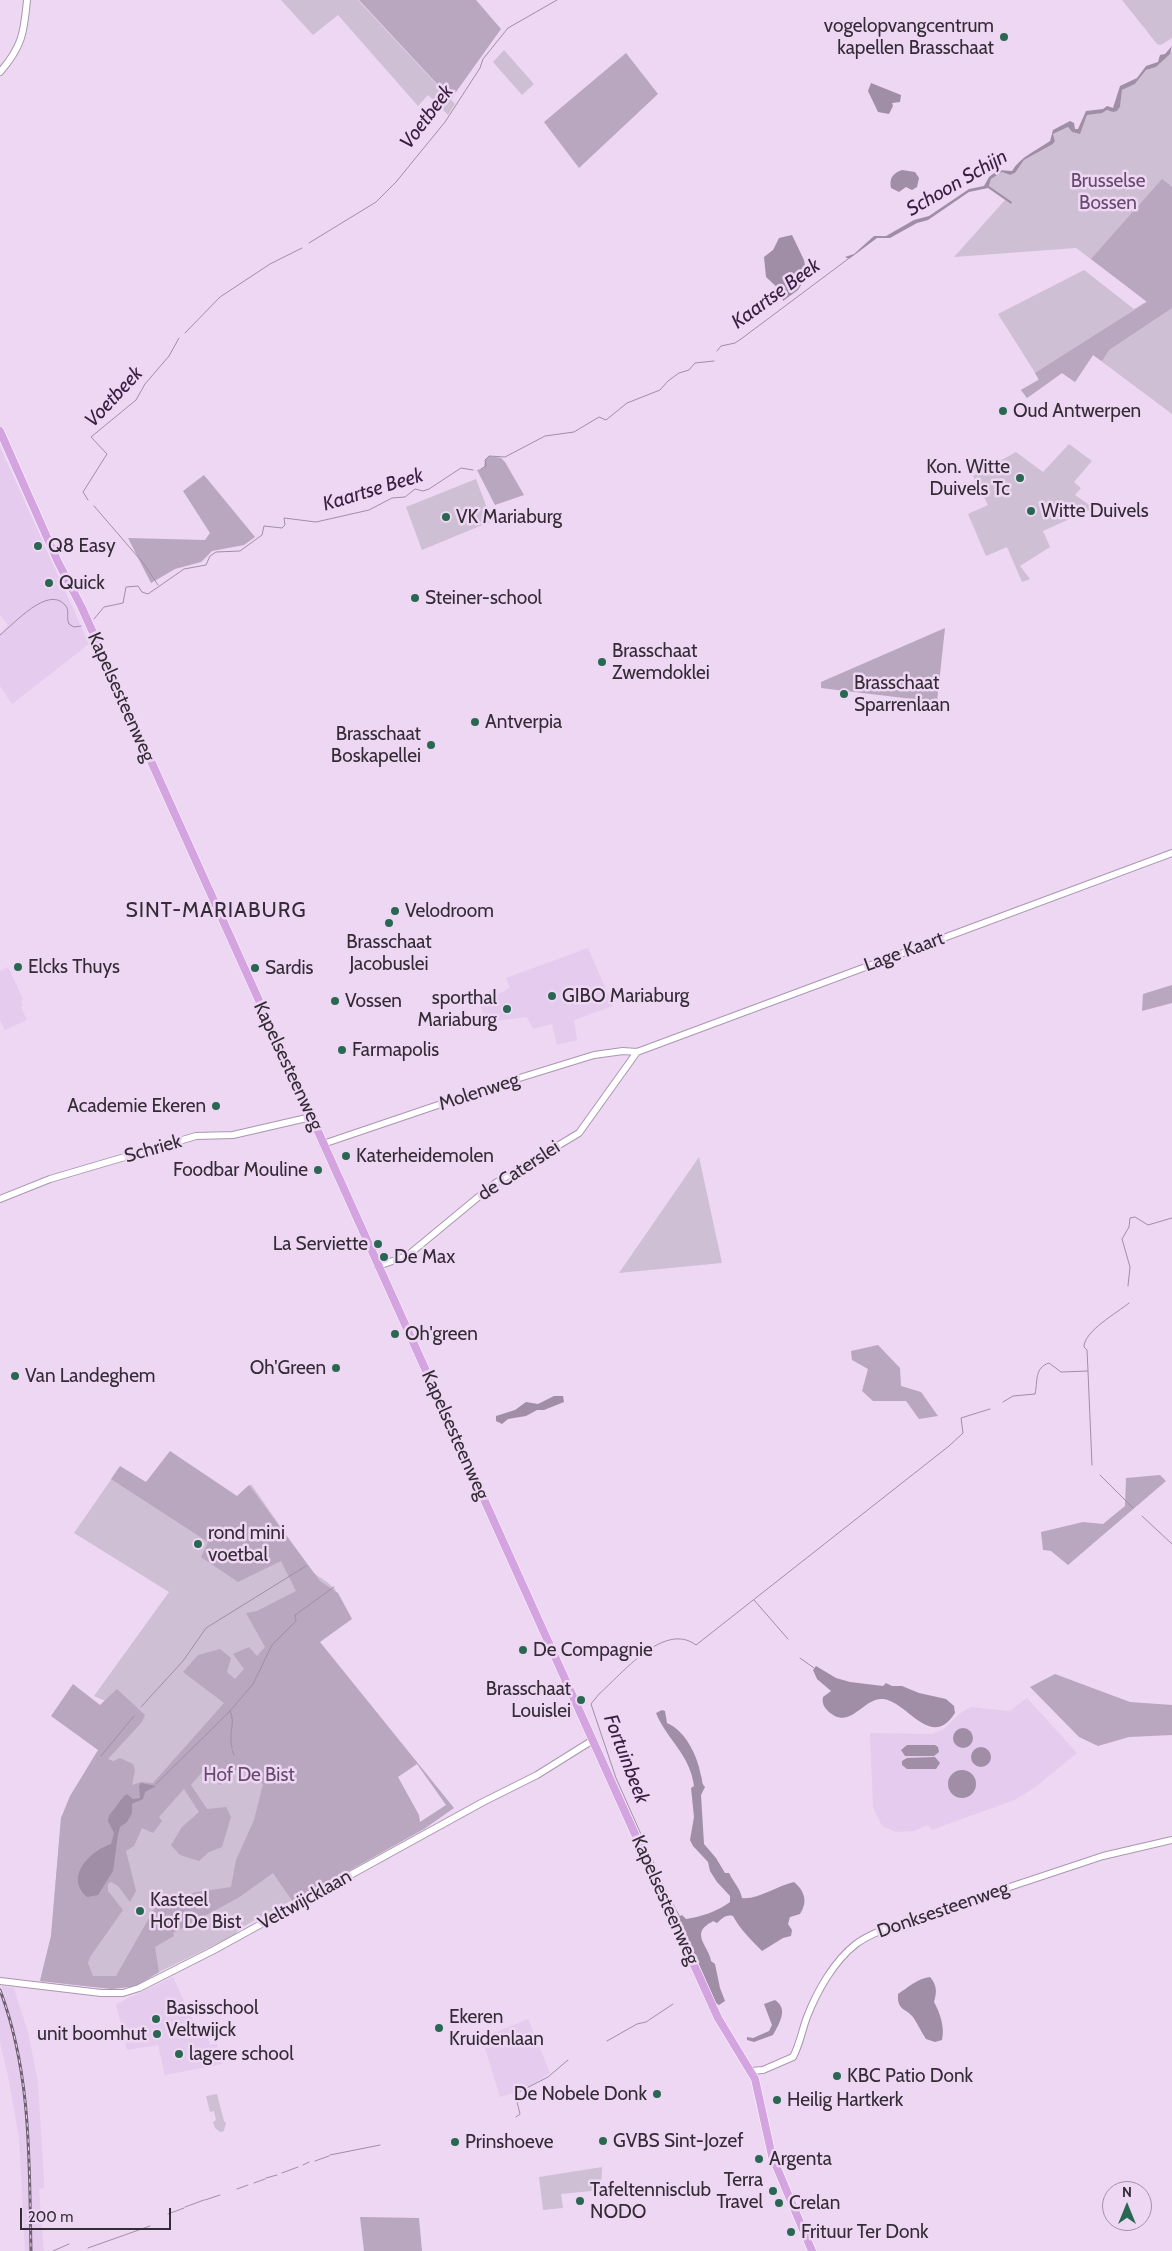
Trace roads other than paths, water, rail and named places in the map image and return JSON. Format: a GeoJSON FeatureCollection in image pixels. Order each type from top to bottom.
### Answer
{"type":"FeatureCollection","features":[{"type":"Feature","properties":{"kind":"main road","name":"Kapelsesteenweg"},"geometry":{"type":"LineString","coordinates":[[0,431],[58,562],[88,621],[720,2023],[751,2071],[756,2084],[772,2156],[812,2251]]}},
{"type":"Feature","properties":{"kind":"street"},"geometry":{"type":"LineString","coordinates":[[0,72],[18,50],[23,34],[27,0]]}},
{"type":"Feature","properties":{"kind":"street","name":"Lage Kaart"},"geometry":{"type":"LineString","coordinates":[[637,1052],[1172,853]]}},
{"type":"Feature","properties":{"kind":"street","name":"Molenweg"},"geometry":{"type":"LineString","coordinates":[[323,1144],[500,1084],[594,1055],[623,1051],[637,1052]]}},
{"type":"Feature","properties":{"kind":"street","name":"de Caterslei"},"geometry":{"type":"LineString","coordinates":[[378,1266],[407,1256],[494,1184],[579,1133],[637,1052]]}},
{"type":"Feature","properties":{"kind":"street","name":"Schriek"},"geometry":{"type":"LineString","coordinates":[[0,1198],[55,1178],[196,1136],[233,1136],[311,1117]]}},
{"type":"Feature","properties":{"kind":"street","name":"Veltwijcklaan"},"geometry":{"type":"LineString","coordinates":[[0,1981],[101,1993],[123,1993],[139,1988],[214,1950],[483,1802],[537,1775],[592,1740]]}},
{"type":"Feature","properties":{"kind":"street","name":"Donksesteenweg"},"geometry":{"type":"LineString","coordinates":[[751,2071],[763,2070],[793,2057],[811,2006],[818,1993],[845,1953],[863,1939],[886,1928],[1103,1856],[1172,1840]]}},
{"type":"Feature","properties":{"kind":"waterway","name":"Voetbeek"},"geometry":{"type":"LineString","coordinates":[[309,243],[376,202],[396,182],[445,122],[480,68],[483,59],[508,28],[557,0]]}},
{"type":"Feature","properties":{"kind":"waterway","name":"Voetbeek"},"geometry":{"type":"LineString","coordinates":[[185,333],[220,297],[270,264],[302,248]]}},
{"type":"Feature","properties":{"kind":"waterway","name":"Kaartse Beek"},"geometry":{"type":"LineString","coordinates":[[717,351],[721,346],[735,343],[741,339],[848,259]]}},
{"type":"Feature","properties":{"kind":"waterway","name":"Voetbeek"},"geometry":{"type":"LineString","coordinates":[[88,500],[83,492],[107,454],[91,437],[136,400],[145,384],[169,356],[179,338]]}},
{"type":"Feature","properties":{"kind":"waterway","name":"Kaartse Beek"},"geometry":{"type":"LineString","coordinates":[[481,469],[486,466],[485,460],[489,456],[505,457],[545,436],[574,432],[599,417],[606,420],[627,403],[660,390],[668,381],[679,373],[689,370],[695,363],[714,361]]}},
{"type":"Feature","properties":{"kind":"waterway","name":"Kaartse Beek"},"geometry":{"type":"LineString","coordinates":[[94,619],[104,607],[123,603],[126,587],[138,586],[142,592],[148,594],[184,569],[206,565],[210,556],[216,552],[240,551],[262,535],[264,526],[282,528],[285,525],[284,518],[316,522],[369,510],[392,498],[405,497],[415,489],[423,491],[429,489],[461,468],[473,470]]}},
{"type":"Feature","properties":{"kind":"waterway","name":"Voetbeek"},"geometry":{"type":"LineString","coordinates":[[94,506],[144,564],[158,585]]}},
{"type":"Feature","properties":{"kind":"waterway","name":"Kaartse Beek"},"geometry":{"type":"LineString","coordinates":[[0,635],[31,608],[50,600],[58,600],[65,605],[69,624],[74,627],[81,626]]}},
{"type":"Feature","properties":{"kind":"waterway"},"geometry":{"type":"LineString","coordinates":[[1128,1286],[1130,1267],[1122,1239],[1129,1227],[1130,1218],[1135,1217],[1148,1225],[1172,1218]]}},
{"type":"Feature","properties":{"kind":"waterway"},"geometry":{"type":"LineString","coordinates":[[1003,1402],[1013,1396],[1035,1394],[1039,1372],[1044,1365],[1049,1363],[1061,1372],[1088,1371],[1087,1350],[1084,1347],[1085,1341],[1095,1329],[1129,1303]]}},
{"type":"Feature","properties":{"kind":"waterway"},"geometry":{"type":"LineString","coordinates":[[1088,1371],[1092,1465]]}},
{"type":"Feature","properties":{"kind":"waterway","name":"Fortuinbeek"},"geometry":{"type":"LineString","coordinates":[[680,1917],[668,1895],[616,1778],[591,1704],[631,1663],[657,1645],[671,1640],[684,1639],[696,1645],[949,1446],[963,1433],[961,1418],[990,1409]]}},
{"type":"Feature","properties":{"kind":"waterway"},"geometry":{"type":"LineString","coordinates":[[1100,1475],[1133,1508]]}},
{"type":"Feature","properties":{"kind":"waterway"},"geometry":{"type":"LineString","coordinates":[[1142,1516],[1172,1544]]}},
{"type":"Feature","properties":{"kind":"waterway"},"geometry":{"type":"LineString","coordinates":[[141,1707],[183,1661],[206,1628],[306,1566]]}},
{"type":"Feature","properties":{"kind":"waterway"},"geometry":{"type":"LineString","coordinates":[[156,1784],[230,1711],[253,1684],[272,1645],[296,1621],[295,1615],[334,1587]]}},
{"type":"Feature","properties":{"kind":"waterway"},"geometry":{"type":"LineString","coordinates":[[754,1600],[788,1639]]}},
{"type":"Feature","properties":{"kind":"waterway"},"geometry":{"type":"LineString","coordinates":[[800,1658],[814,1668]]}},
{"type":"Feature","properties":{"kind":"waterway"},"geometry":{"type":"LineString","coordinates":[[230,1711],[232,1715],[232,1748]]}},
{"type":"Feature","properties":{"kind":"waterway"},"geometry":{"type":"LineString","coordinates":[[101,1756],[134,1716]]}},
{"type":"Feature","properties":{"kind":"waterway"},"geometry":{"type":"LineString","coordinates":[[232,1750],[234,1755]]}},
{"type":"Feature","properties":{"kind":"waterway","name":"Fortuinbeek"},"geometry":{"type":"LineString","coordinates":[[607,2041],[637,2024],[646,2022],[673,2004]]}},
{"type":"Feature","properties":{"kind":"waterway","name":"Fortuinbeek"},"geometry":{"type":"LineString","coordinates":[[516,2117],[520,2114],[515,2094],[548,2077],[568,2060]]}},
{"type":"Feature","properties":{"kind":"waterway","name":"Fortuinbeek"},"geometry":{"type":"LineString","coordinates":[[330,2155],[380,2145]]}},
{"type":"Feature","properties":{"kind":"waterway","name":"Fortuinbeek"},"geometry":{"type":"LineString","coordinates":[[315,2161],[329,2156]]}},
{"type":"Feature","properties":{"kind":"waterway","name":"Fortuinbeek"},"geometry":{"type":"LineString","coordinates":[[303,2165],[309,2162]]}},
{"type":"Feature","properties":{"kind":"waterway","name":"Fortuinbeek"},"geometry":{"type":"LineString","coordinates":[[282,2173],[298,2167]]}},
{"type":"Feature","properties":{"kind":"waterway","name":"Fortuinbeek"},"geometry":{"type":"LineString","coordinates":[[266,2178],[277,2175]]}},
{"type":"Feature","properties":{"kind":"waterway","name":"Fortuinbeek"},"geometry":{"type":"LineString","coordinates":[[254,2183],[265,2179]]}},
{"type":"Feature","properties":{"kind":"waterway","name":"Fortuinbeek"},"geometry":{"type":"LineString","coordinates":[[237,2189],[248,2185]]}},
{"type":"Feature","properties":{"kind":"waterway","name":"Fortuinbeek"},"geometry":{"type":"LineString","coordinates":[[205,2200],[220,2195]]}},
{"type":"Feature","properties":{"kind":"waterway","name":"Fortuinbeek"},"geometry":{"type":"LineString","coordinates":[[185,2207],[204,2200]]}},
{"type":"Feature","properties":{"kind":"waterway","name":"Fortuinbeek"},"geometry":{"type":"LineString","coordinates":[[168,2214],[184,2208]]}},
{"type":"Feature","properties":{"kind":"waterway","name":"Fortuinbeek"},"geometry":{"type":"LineString","coordinates":[[88,2248],[150,2226]]}},
{"type":"Feature","properties":{"kind":"waterway","name":"Fortuinbeek"},"geometry":{"type":"LineString","coordinates":[[53,2251],[69,2244]]}},
{"type":"Feature","properties":{"kind":"railway"},"geometry":{"type":"LineString","coordinates":[[0,1990],[18,2054],[27,2119],[31,2251]]}},
{"type":"Feature","properties":{"kind":"place","name":"vogelopvangcentrum kapellen Brasschaat"},"geometry":{"type":"Point","coordinates":[1004,37]}},
{"type":"Feature","properties":{"kind":"place","name":"Oud Antwerpen"},"geometry":{"type":"Point","coordinates":[1003,411]}},
{"type":"Feature","properties":{"kind":"place","name":"Kon. Witte Duivels Tc"},"geometry":{"type":"Point","coordinates":[1020,478]}},
{"type":"Feature","properties":{"kind":"place","name":"Witte Duivels"},"geometry":{"type":"Point","coordinates":[1031,511]}},
{"type":"Feature","properties":{"kind":"place","name":"VK Mariaburg"},"geometry":{"type":"Point","coordinates":[446,517]}},
{"type":"Feature","properties":{"kind":"place","name":"Q8 Easy"},"geometry":{"type":"Point","coordinates":[38,546]}},
{"type":"Feature","properties":{"kind":"place","name":"Quick"},"geometry":{"type":"Point","coordinates":[49,583]}},
{"type":"Feature","properties":{"kind":"place","name":"Steiner-school"},"geometry":{"type":"Point","coordinates":[415,598]}},
{"type":"Feature","properties":{"kind":"place","name":"Brasschaat Zwemdoklei"},"geometry":{"type":"Point","coordinates":[602,662]}},
{"type":"Feature","properties":{"kind":"place","name":"Brasschaat Sparrenlaan"},"geometry":{"type":"Point","coordinates":[844,694]}},
{"type":"Feature","properties":{"kind":"place","name":"Antverpia"},"geometry":{"type":"Point","coordinates":[475,722]}},
{"type":"Feature","properties":{"kind":"place","name":"Brasschaat Boskapellei"},"geometry":{"type":"Point","coordinates":[431,745]}},
{"type":"Feature","properties":{"kind":"place","name":"Velodroom"},"geometry":{"type":"Point","coordinates":[395,911]}},
{"type":"Feature","properties":{"kind":"place","name":"Brasschaat Jacobuslei"},"geometry":{"type":"Point","coordinates":[389,923]}},
{"type":"Feature","properties":{"kind":"place","name":"Elcks Thuys"},"geometry":{"type":"Point","coordinates":[18,967]}},
{"type":"Feature","properties":{"kind":"place","name":"Sardis"},"geometry":{"type":"Point","coordinates":[255,968]}},
{"type":"Feature","properties":{"kind":"place","name":"GIBO Mariaburg"},"geometry":{"type":"Point","coordinates":[552,996]}},
{"type":"Feature","properties":{"kind":"place","name":"Vossen"},"geometry":{"type":"Point","coordinates":[335,1001]}},
{"type":"Feature","properties":{"kind":"place","name":"sporthal Mariaburg"},"geometry":{"type":"Point","coordinates":[507,1009]}},
{"type":"Feature","properties":{"kind":"place","name":"Farmapolis"},"geometry":{"type":"Point","coordinates":[342,1050]}},
{"type":"Feature","properties":{"kind":"place","name":"Academie Ekeren"},"geometry":{"type":"Point","coordinates":[216,1106]}},
{"type":"Feature","properties":{"kind":"place","name":"Katerheidemolen"},"geometry":{"type":"Point","coordinates":[346,1156]}},
{"type":"Feature","properties":{"kind":"place","name":"Foodbar Mouline"},"geometry":{"type":"Point","coordinates":[318,1170]}},
{"type":"Feature","properties":{"kind":"place","name":"La Serviette"},"geometry":{"type":"Point","coordinates":[378,1244]}},
{"type":"Feature","properties":{"kind":"place","name":"De Max"},"geometry":{"type":"Point","coordinates":[384,1257]}},
{"type":"Feature","properties":{"kind":"place","name":"Oh'green"},"geometry":{"type":"Point","coordinates":[395,1334]}},
{"type":"Feature","properties":{"kind":"place","name":"Oh'Green"},"geometry":{"type":"Point","coordinates":[336,1368]}},
{"type":"Feature","properties":{"kind":"place","name":"Van Landeghem"},"geometry":{"type":"Point","coordinates":[15,1376]}},
{"type":"Feature","properties":{"kind":"place","name":"rond mini voetbal"},"geometry":{"type":"Point","coordinates":[198,1544]}},
{"type":"Feature","properties":{"kind":"place","name":"De Compagnie"},"geometry":{"type":"Point","coordinates":[523,1650]}},
{"type":"Feature","properties":{"kind":"place","name":"Brasschaat Louislei"},"geometry":{"type":"Point","coordinates":[581,1700]}},
{"type":"Feature","properties":{"kind":"place","name":"Kasteel Hof De Bist"},"geometry":{"type":"Point","coordinates":[140,1911]}},
{"type":"Feature","properties":{"kind":"place","name":"Basisschool Veltwijck"},"geometry":{"type":"Point","coordinates":[156,2019]}},
{"type":"Feature","properties":{"kind":"place","name":"Ekeren Kruidenlaan"},"geometry":{"type":"Point","coordinates":[439,2028]}},
{"type":"Feature","properties":{"kind":"place","name":"unit boomhut"},"geometry":{"type":"Point","coordinates":[157,2034]}},
{"type":"Feature","properties":{"kind":"place","name":"lagere school"},"geometry":{"type":"Point","coordinates":[179,2054]}},
{"type":"Feature","properties":{"kind":"place","name":"KBC Patio Donk"},"geometry":{"type":"Point","coordinates":[837,2076]}},
{"type":"Feature","properties":{"kind":"place","name":"De Nobele Donk"},"geometry":{"type":"Point","coordinates":[657,2094]}},
{"type":"Feature","properties":{"kind":"place","name":"Heilig Hartkerk"},"geometry":{"type":"Point","coordinates":[777,2100]}},
{"type":"Feature","properties":{"kind":"place","name":"GVBS Sint-Jozef"},"geometry":{"type":"Point","coordinates":[603,2141]}},
{"type":"Feature","properties":{"kind":"place","name":"Prinshoeve"},"geometry":{"type":"Point","coordinates":[455,2142]}},
{"type":"Feature","properties":{"kind":"place","name":"Argenta"},"geometry":{"type":"Point","coordinates":[759,2159]}},
{"type":"Feature","properties":{"kind":"place","name":"Terra Travel"},"geometry":{"type":"Point","coordinates":[773,2191]}},
{"type":"Feature","properties":{"kind":"place","name":"Tafeltennisclub NODO"},"geometry":{"type":"Point","coordinates":[580,2201]}},
{"type":"Feature","properties":{"kind":"place","name":"Crelan"},"geometry":{"type":"Point","coordinates":[779,2203]}},
{"type":"Feature","properties":{"kind":"place","name":"Frituur Ter Donk"},"geometry":{"type":"Point","coordinates":[791,2232]}},
{"type":"Feature","properties":{"kind":"district","name":"SINT-MARIABURG"},"geometry":{"type":"Point","coordinates":[216,911]}},
{"type":"Feature","properties":{"kind":"park label","name":"Brusselse Bossen"},"geometry":{"type":"Point","coordinates":[1108,192]}},
{"type":"Feature","properties":{"kind":"park label","name":"Hof De Bist"},"geometry":{"type":"Point","coordinates":[249,1775]}},
{"type":"Feature","properties":{"kind":"water label","name":"Schoon Schijn"},"geometry":{"type":"Point","coordinates":[957,183]}}]}
